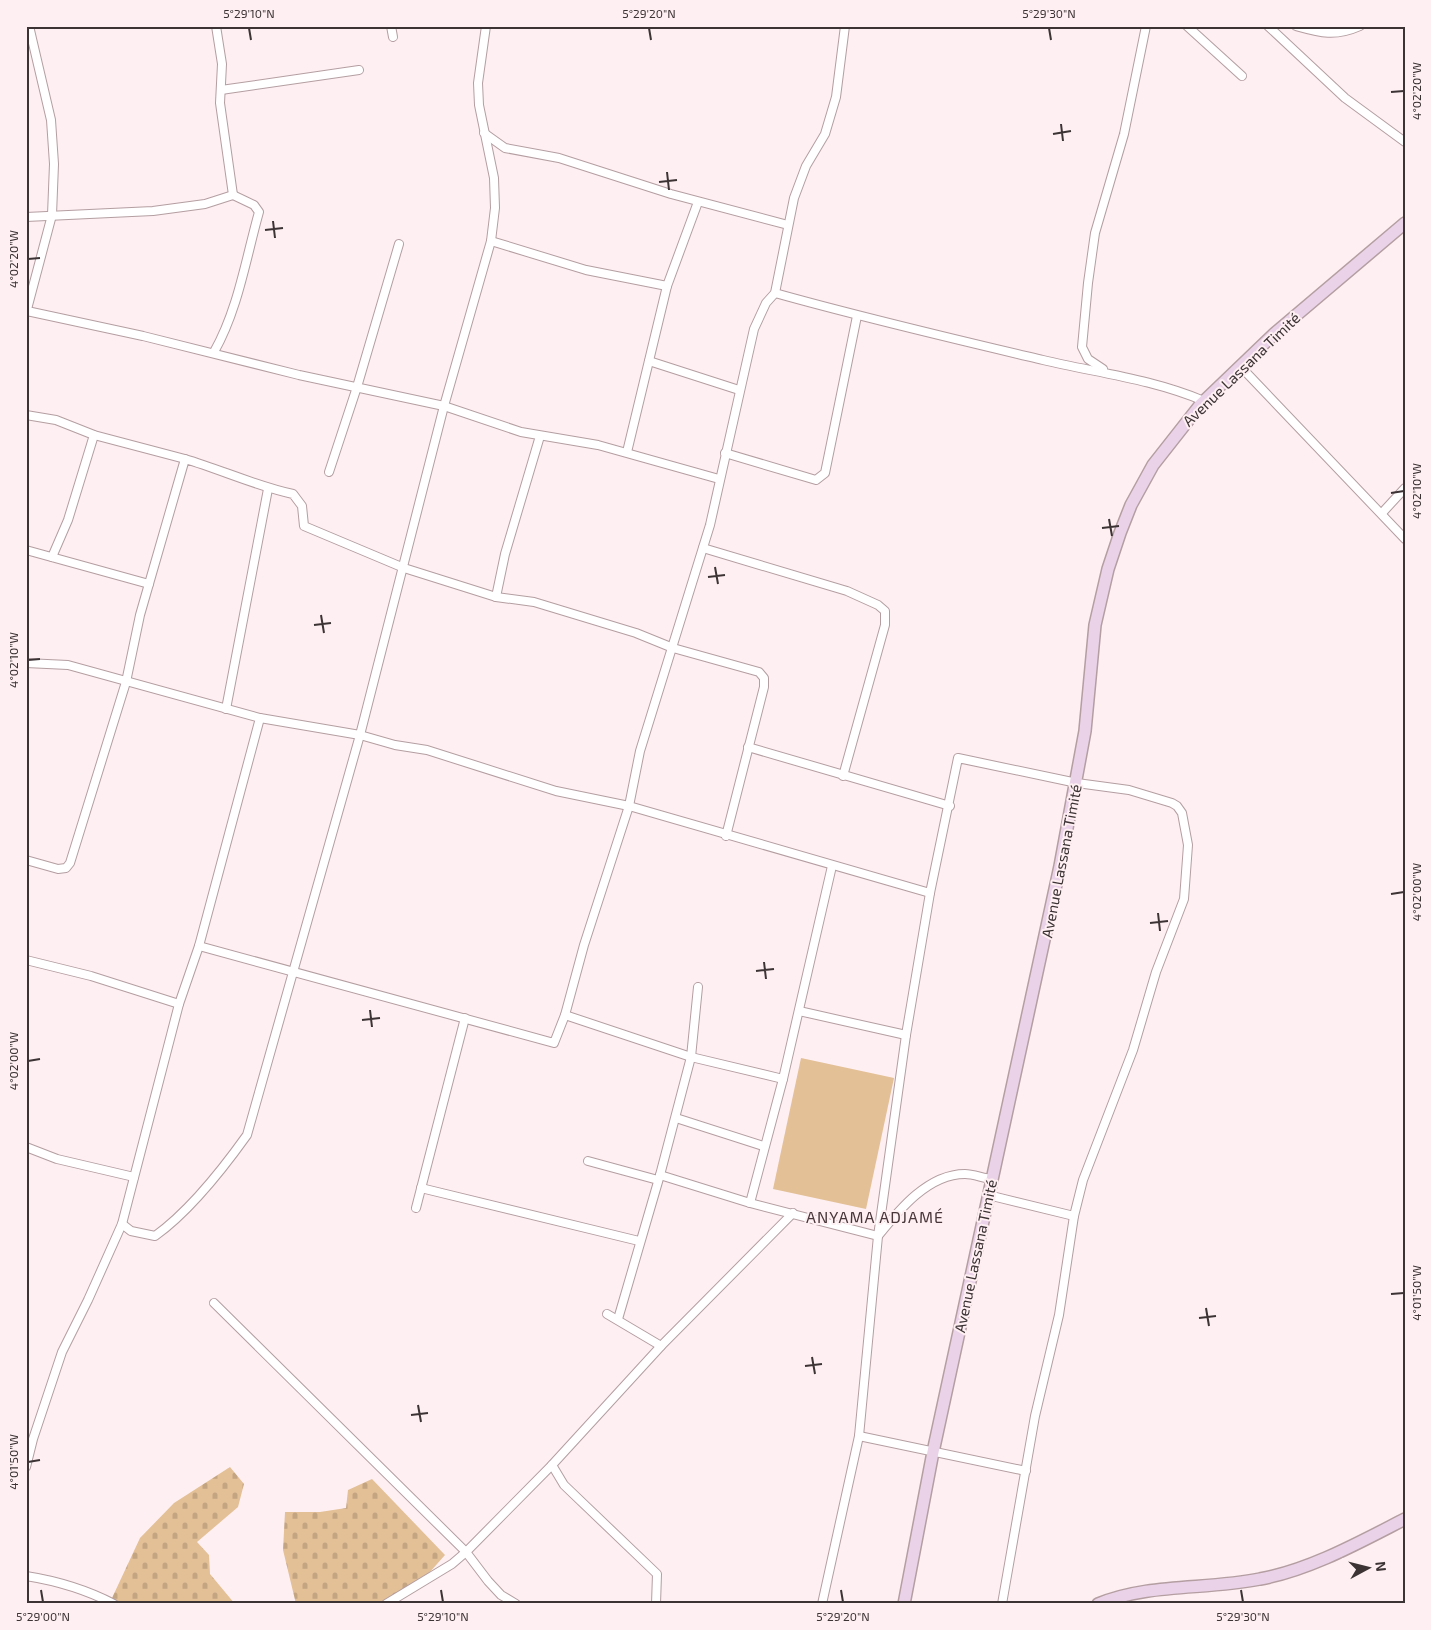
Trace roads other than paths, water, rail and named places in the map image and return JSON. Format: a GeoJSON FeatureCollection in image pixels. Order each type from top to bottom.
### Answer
{"type":"FeatureCollection","features":[{"type":"Feature","properties":{"kind":"street"},"geometry":{"type":"LineString","coordinates":[[29,26],[51,120],[54,164],[52,215],[28,300],[27,312],[214,352],[299,375],[444,406],[502,427],[626,452],[719,479]]}},
{"type":"Feature","properties":{"kind":"street"},"geometry":{"type":"LineString","coordinates":[[216,26],[222,64],[220,103],[233,195]]}},
{"type":"Feature","properties":{"kind":"street"},"geometry":{"type":"LineString","coordinates":[[390,26],[393,37]]}},
{"type":"Feature","properties":{"kind":"street"},"geometry":{"type":"LineString","coordinates":[[122,1224],[131,1231],[155,1236],[226,1164],[247,1135],[360,735],[444,406],[491,241],[495,208],[494,186],[479,105],[478,83],[486,26]]}},
{"type":"Feature","properties":{"kind":"street"},"geometry":{"type":"LineString","coordinates":[[199,946],[554,1043],[566,1015],[584,946],[629,806],[640,751],[674,648],[703,548],[739,390],[759,315],[775,293],[788,225],[800,181],[825,134],[836,97],[845,26]]}},
{"type":"Feature","properties":{"kind":"street"},"geometry":{"type":"LineString","coordinates":[[1112,373],[1098,366],[1084,355],[1082,337],[1095,233],[1124,134],[1146,26]]}},
{"type":"Feature","properties":{"kind":"street"},"geometry":{"type":"LineString","coordinates":[[1187,26],[1242,76]]}},
{"type":"Feature","properties":{"kind":"street"},"geometry":{"type":"LineString","coordinates":[[1268,26],[1345,98],[1405,142]]}},
{"type":"Feature","properties":{"kind":"street"},"geometry":{"type":"LineString","coordinates":[[1296,26],[1324,33],[1343,33],[1360,26]]}},
{"type":"Feature","properties":{"kind":"street"},"geometry":{"type":"LineString","coordinates":[[221,90],[359,70]]}},
{"type":"Feature","properties":{"kind":"street"},"geometry":{"type":"LineString","coordinates":[[484,133],[505,148],[560,158],[698,202],[788,225]]}},
{"type":"Feature","properties":{"kind":"street"},"geometry":{"type":"LineString","coordinates":[[26,217],[153,211],[205,204],[223,200],[233,195]]}},
{"type":"Feature","properties":{"kind":"street"},"geometry":{"type":"LineString","coordinates":[[214,352],[222,338],[231,313],[259,212],[254,205],[233,195]]}},
{"type":"Feature","properties":{"kind":"street"},"geometry":{"type":"LineString","coordinates":[[626,452],[667,286],[698,202]]}},
{"type":"Feature","properties":{"kind":"street","name":"Avenue Lassana Timité"},"geometry":{"type":"LineString","coordinates":[[904,1604],[933,1452],[1077,783],[1089,694],[1095,625],[1108,569],[1117,542],[1131,505],[1153,465],[1179,429],[1204,401],[1274,334],[1405,223]]}},
{"type":"Feature","properties":{"kind":"street"},"geometry":{"type":"LineString","coordinates":[[491,241],[586,270],[667,286]]}},
{"type":"Feature","properties":{"kind":"street"},"geometry":{"type":"LineString","coordinates":[[329,472],[357,387],[399,244]]}},
{"type":"Feature","properties":{"kind":"street"},"geometry":{"type":"LineString","coordinates":[[775,293],[857,316],[1045,360],[1112,373],[1170,388],[1204,401]]}},
{"type":"Feature","properties":{"kind":"street"},"geometry":{"type":"LineString","coordinates":[[725,453],[816,480],[825,473],[857,316]]}},
{"type":"Feature","properties":{"kind":"street"},"geometry":{"type":"LineString","coordinates":[[650,361],[739,390]]}},
{"type":"Feature","properties":{"kind":"street"},"geometry":{"type":"LineString","coordinates":[[1240,366],[1405,539]]}},
{"type":"Feature","properties":{"kind":"street"},"geometry":{"type":"LineString","coordinates":[[26,415],[56,420],[94,435],[225,470],[268,489],[293,494],[302,506],[304,526],[404,568],[496,596],[534,602],[636,633],[674,648],[760,672],[764,678],[764,687],[726,836]]}},
{"type":"Feature","properties":{"kind":"street"},"geometry":{"type":"LineString","coordinates":[[52,557],[68,520],[94,435]]}},
{"type":"Feature","properties":{"kind":"street"},"geometry":{"type":"LineString","coordinates":[[496,596],[505,554],[540,436]]}},
{"type":"Feature","properties":{"kind":"street"},"geometry":{"type":"LineString","coordinates":[[26,860],[58,869],[66,868],[70,863],[126,682],[133,642],[185,459]]}},
{"type":"Feature","properties":{"kind":"street"},"geometry":{"type":"LineString","coordinates":[[1382,514],[1405,488]]}},
{"type":"Feature","properties":{"kind":"street"},"geometry":{"type":"LineString","coordinates":[[226,709],[268,489]]}},
{"type":"Feature","properties":{"kind":"street"},"geometry":{"type":"LineString","coordinates":[[703,548],[847,590],[878,605],[885,612],[885,625],[842,776]]}},
{"type":"Feature","properties":{"kind":"street"},"geometry":{"type":"LineString","coordinates":[[26,550],[149,584]]}},
{"type":"Feature","properties":{"kind":"street"},"geometry":{"type":"LineString","coordinates":[[26,663],[68,665],[260,718],[360,735],[427,750],[556,791],[629,806],[726,836],[930,894]]}},
{"type":"Feature","properties":{"kind":"street"},"geometry":{"type":"LineString","coordinates":[[26,1468],[33,1439],[62,1352],[122,1224],[179,1004],[199,946],[260,718]]}},
{"type":"Feature","properties":{"kind":"street"},"geometry":{"type":"LineString","coordinates":[[748,747],[950,806]]}},
{"type":"Feature","properties":{"kind":"street"},"geometry":{"type":"LineString","coordinates":[[822,1604],[859,1436],[878,1236],[906,1035],[930,894],[950,806],[958,758],[1077,783],[1129,790],[1177,806],[1185,822],[1188,845],[1184,899],[1156,972],[1133,1050],[1083,1180],[1074,1216],[1058,1315],[1035,1416],[1002,1604]]}},
{"type":"Feature","properties":{"kind":"street"},"geometry":{"type":"LineString","coordinates":[[750,1203],[763,1146],[783,1078],[832,866]]}},
{"type":"Feature","properties":{"kind":"street"},"geometry":{"type":"LineString","coordinates":[[26,960],[91,976],[179,1004]]}},
{"type":"Feature","properties":{"kind":"street"},"geometry":{"type":"LineString","coordinates":[[618,1319],[639,1240],[676,1118],[691,1057],[698,987]]}},
{"type":"Feature","properties":{"kind":"street"},"geometry":{"type":"LineString","coordinates":[[799,1011],[906,1035]]}},
{"type":"Feature","properties":{"kind":"street"},"geometry":{"type":"LineString","coordinates":[[566,1015],[691,1057],[783,1078]]}},
{"type":"Feature","properties":{"kind":"street"},"geometry":{"type":"LineString","coordinates":[[416,1208],[465,1018]]}},
{"type":"Feature","properties":{"kind":"street"},"geometry":{"type":"LineString","coordinates":[[676,1118],[763,1146]]}},
{"type":"Feature","properties":{"kind":"street"},"geometry":{"type":"LineString","coordinates":[[26,1147],[57,1159],[134,1178]]}},
{"type":"Feature","properties":{"kind":"street"},"geometry":{"type":"LineString","coordinates":[[588,1161],[659,1177],[878,1236]]}},
{"type":"Feature","properties":{"kind":"street"},"geometry":{"type":"LineString","coordinates":[[878,1236],[900,1209],[940,1180],[965,1174],[992,1179]]}},
{"type":"Feature","properties":{"kind":"street"},"geometry":{"type":"LineString","coordinates":[[421,1188],[639,1240]]}},
{"type":"Feature","properties":{"kind":"street"},"geometry":{"type":"LineString","coordinates":[[988,1195],[1074,1216]]}},
{"type":"Feature","properties":{"kind":"street"},"geometry":{"type":"LineString","coordinates":[[386,1604],[452,1564],[466,1552],[552,1465],[662,1346],[793,1213]]}},
{"type":"Feature","properties":{"kind":"street"},"geometry":{"type":"LineString","coordinates":[[214,1303],[466,1552],[501,1595],[516,1604]]}},
{"type":"Feature","properties":{"kind":"street"},"geometry":{"type":"LineString","coordinates":[[607,1314],[662,1346]]}},
{"type":"Feature","properties":{"kind":"street"},"geometry":{"type":"LineString","coordinates":[[859,1436],[1026,1471]]}},
{"type":"Feature","properties":{"kind":"street"},"geometry":{"type":"LineString","coordinates":[[552,1465],[564,1485],[657,1574],[656,1604]]}},
{"type":"Feature","properties":{"kind":"street"},"geometry":{"type":"LineString","coordinates":[[1098,1604],[1128,1594],[1151,1590],[1225,1585],[1262,1579],[1329,1555],[1405,1519]]}},
{"type":"Feature","properties":{"kind":"street"},"geometry":{"type":"LineString","coordinates":[[26,1576],[58,1581],[87,1590],[114,1604]]}},
{"type":"Feature","properties":{"kind":"district","name":"ANYAMA ADJAMÉ"},"geometry":{"type":"Point","coordinates":[875,1216]}}]}
